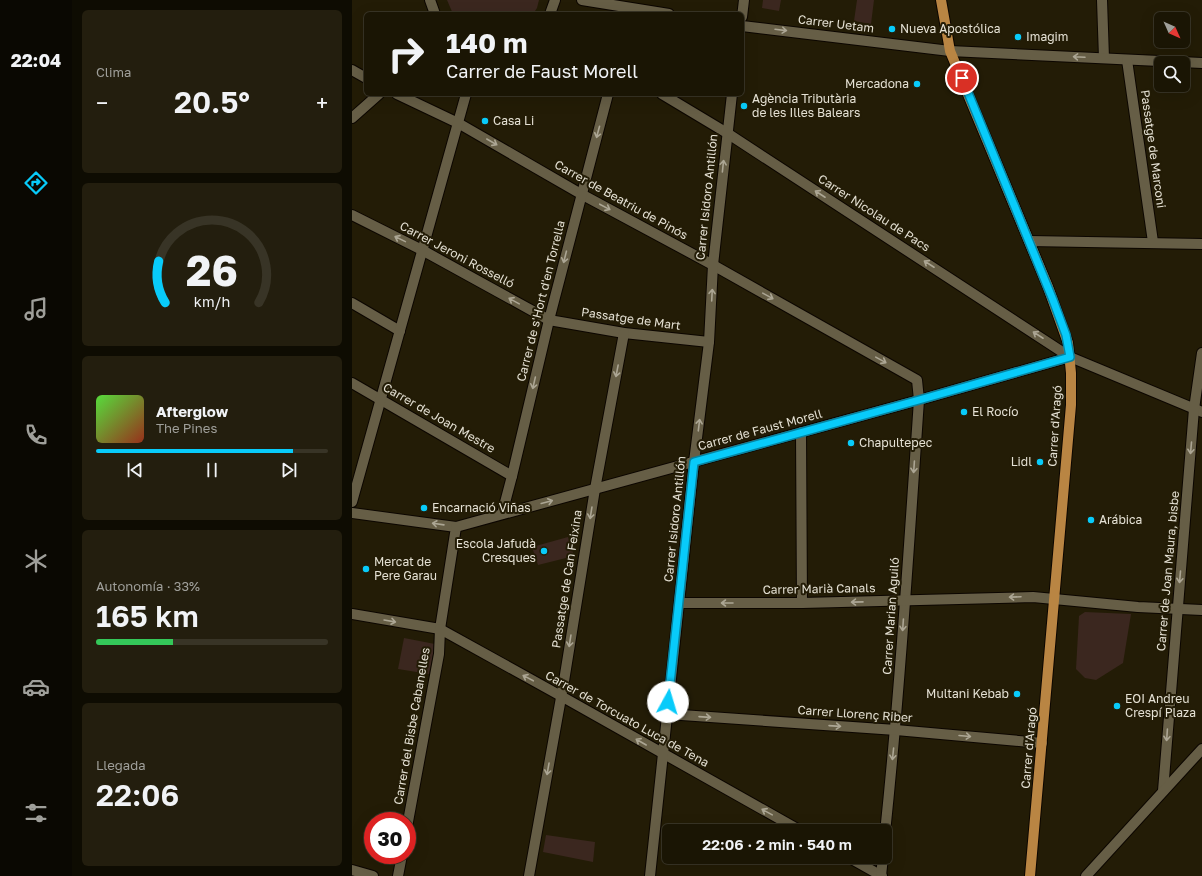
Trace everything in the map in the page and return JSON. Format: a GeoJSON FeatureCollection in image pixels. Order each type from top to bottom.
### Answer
{"type":"FeatureCollection","features":[{"type":"Feature","properties":{"kind":"main road","name":"Carrer d'Aragó"},"geometry":{"type":"LineString","coordinates":[[941,0],[950,51],[1029,240],[1063,327],[1070,357],[1071,405],[1030,876]]}},
{"type":"Feature","properties":{"kind":"street"},"geometry":{"type":"LineString","coordinates":[[430,0],[434,12]]}},
{"type":"Feature","properties":{"kind":"street"},"geometry":{"type":"LineString","coordinates":[[551,12],[555,0]]}},
{"type":"Feature","properties":{"kind":"street"},"geometry":{"type":"LineString","coordinates":[[582,0],[657,12]]}},
{"type":"Feature","properties":{"kind":"street"},"geometry":{"type":"LineString","coordinates":[[743,12],[744,0]]}},
{"type":"Feature","properties":{"kind":"street"},"geometry":{"type":"LineString","coordinates":[[1102,0],[1104,58]]}},
{"type":"Feature","properties":{"kind":"street","name":"Carrer Uetam"},"geometry":{"type":"LineString","coordinates":[[744,26],[950,51],[1202,63]]}},
{"type":"Feature","properties":{"kind":"street","name":"Passatge de Marconi"},"geometry":{"type":"LineString","coordinates":[[1127,60],[1153,242]]}},
{"type":"Feature","properties":{"kind":"street"},"geometry":{"type":"LineString","coordinates":[[352,70],[364,77]]}},
{"type":"Feature","properties":{"kind":"street"},"geometry":{"type":"LineString","coordinates":[[352,118],[377,96]]}},
{"type":"Feature","properties":{"kind":"street","name":"Carrer de Beatriu de Pinós"},"geometry":{"type":"LineString","coordinates":[[401,96],[458,123],[581,194],[713,265],[917,380],[919,400]]}},
{"type":"Feature","properties":{"kind":"street"},"geometry":{"type":"LineString","coordinates":[[352,502],[465,96]]}},
{"type":"Feature","properties":{"kind":"street","name":"Carrer de s'Hort d'en Torrella"},"geometry":{"type":"LineString","coordinates":[[502,514],[548,320],[607,96]]}},
{"type":"Feature","properties":{"kind":"street","name":"Carrer Nicolau de Pacs"},"geometry":{"type":"LineString","coordinates":[[665,96],[727,133],[1070,357],[1198,410]]}},
{"type":"Feature","properties":{"kind":"street","name":"Carrer Isidoro Antillón"},"geometry":{"type":"LineString","coordinates":[[650,876],[694,462],[709,342],[713,265],[732,96]]}},
{"type":"Feature","properties":{"kind":"street","name":"Carrer Jeroni Rosselló"},"geometry":{"type":"LineString","coordinates":[[352,215],[422,250],[548,320]]}},
{"type":"Feature","properties":{"kind":"street"},"geometry":{"type":"LineString","coordinates":[[1029,240],[1202,244]]}},
{"type":"Feature","properties":{"kind":"street"},"geometry":{"type":"LineString","coordinates":[[352,303],[400,330]]}},
{"type":"Feature","properties":{"kind":"street","name":"Passatge de Mart"},"geometry":{"type":"LineString","coordinates":[[548,320],[624,333],[709,342]]}},
{"type":"Feature","properties":{"kind":"street","name":"Passatge de Can Feixina"},"geometry":{"type":"LineString","coordinates":[[529,876],[561,696],[595,489],[624,333]]}},
{"type":"Feature","properties":{"kind":"street","name":"Carrer de Joan Maura, bisbe"},"geometry":{"type":"LineString","coordinates":[[1163,791],[1178,609],[1198,410],[1202,353]]}},
{"type":"Feature","properties":{"kind":"street","name":"Carrer de Faust Morell"},"geometry":{"type":"LineString","coordinates":[[456,527],[1070,357]]}},
{"type":"Feature","properties":{"kind":"street","name":"Carrer de Joan Mestre"},"geometry":{"type":"LineString","coordinates":[[352,383],[512,476]]}},
{"type":"Feature","properties":{"kind":"street","name":"Carrer Marian Aguiló"},"geometry":{"type":"LineString","coordinates":[[886,824],[896,730],[919,400]]}},
{"type":"Feature","properties":{"kind":"street"},"geometry":{"type":"LineString","coordinates":[[801,432],[802,603]]}},
{"type":"Feature","properties":{"kind":"street"},"geometry":{"type":"LineString","coordinates":[[352,513],[456,527]]}},
{"type":"Feature","properties":{"kind":"street","name":"Carrer del Bisbe Cabanelles"},"geometry":{"type":"LineString","coordinates":[[410,812],[439,654],[440,629],[456,527]]}},
{"type":"Feature","properties":{"kind":"street","name":"Carrer Marià Canals"},"geometry":{"type":"LineString","coordinates":[[679,603],[905,601],[1033,596],[1130,606],[1202,610]]}},
{"type":"Feature","properties":{"kind":"street","name":"Carrer de Torcuato Luca de Tena"},"geometry":{"type":"LineString","coordinates":[[352,614],[440,629],[788,824]]}},
{"type":"Feature","properties":{"kind":"street","name":"Carrer Llorenç Riber"},"geometry":{"type":"LineString","coordinates":[[667,714],[896,730],[1042,743]]}},
{"type":"Feature","properties":{"kind":"street"},"geometry":{"type":"LineString","coordinates":[[1086,876],[1202,749]]}},
{"type":"Feature","properties":{"kind":"street"},"geometry":{"type":"LineString","coordinates":[[398,876],[400,864]]}},
{"type":"Feature","properties":{"kind":"street"},"geometry":{"type":"LineString","coordinates":[[860,864],[881,876],[882,864]]}},
{"type":"Feature","properties":{"kind":"street"},"geometry":{"type":"LineString","coordinates":[[352,870],[373,876]]}},
{"type":"Feature","properties":{"kind":"shaded area"},"geometry":{"type":"Polygon","coordinates":[[[447,0],[539,0],[534,12],[452,12],[447,0]]]}},
{"type":"Feature","properties":{"kind":"shaded area"},"geometry":{"type":"Polygon","coordinates":[[[763,0],[781,0],[779,11],[762,8],[763,0]]]}},
{"type":"Feature","properties":{"kind":"shaded area"},"geometry":{"type":"Polygon","coordinates":[[[857,0],[874,0],[871,24],[854,21],[857,0]]]}},
{"type":"Feature","properties":{"kind":"shaded area"},"geometry":{"type":"Polygon","coordinates":[[[568,537],[574,556],[538,565],[532,547],[568,537]]]}},
{"type":"Feature","properties":{"kind":"shaded area"},"geometry":{"type":"Polygon","coordinates":[[[1085,612],[1131,614],[1123,663],[1096,680],[1085,678],[1076,669],[1079,616],[1085,612]]]}},
{"type":"Feature","properties":{"kind":"shaded area"},"geometry":{"type":"Polygon","coordinates":[[[404,638],[435,644],[429,674],[398,669],[404,638]]]}},
{"type":"Feature","properties":{"kind":"shaded area"},"geometry":{"type":"Polygon","coordinates":[[[546,835],[595,842],[593,862],[543,852],[546,835]]]}},
{"type":"Feature","properties":{"kind":"place","name":"Nueva Apostólica"},"geometry":{"type":"Point","coordinates":[892,29]}},
{"type":"Feature","properties":{"kind":"place","name":"Imagim"},"geometry":{"type":"Point","coordinates":[1018,37]}},
{"type":"Feature","properties":{"kind":"place","name":"Mercadona"},"geometry":{"type":"Point","coordinates":[917,84]}},
{"type":"Feature","properties":{"kind":"place","name":"Agència Tributària de les Illes Balears"},"geometry":{"type":"Point","coordinates":[744,106]}},
{"type":"Feature","properties":{"kind":"place","name":"Casa Li"},"geometry":{"type":"Point","coordinates":[485,121]}},
{"type":"Feature","properties":{"kind":"place","name":"El Rocío"},"geometry":{"type":"Point","coordinates":[964,412]}},
{"type":"Feature","properties":{"kind":"place","name":"Chapultepec"},"geometry":{"type":"Point","coordinates":[851,443]}},
{"type":"Feature","properties":{"kind":"place","name":"Lidl"},"geometry":{"type":"Point","coordinates":[1040,462]}},
{"type":"Feature","properties":{"kind":"place","name":"Encarnació Viñas"},"geometry":{"type":"Point","coordinates":[424,508]}},
{"type":"Feature","properties":{"kind":"place","name":"Arábica"},"geometry":{"type":"Point","coordinates":[1091,520]}},
{"type":"Feature","properties":{"kind":"place","name":"Escola Jafudà Cresques"},"geometry":{"type":"Point","coordinates":[544,551]}},
{"type":"Feature","properties":{"kind":"place","name":"Mercat de Pere Garau"},"geometry":{"type":"Point","coordinates":[366,569]}},
{"type":"Feature","properties":{"kind":"place","name":"Multani Kebab"},"geometry":{"type":"Point","coordinates":[1017,694]}},
{"type":"Feature","properties":{"kind":"place","name":"EOI Andreu Crespí Plaza"},"geometry":{"type":"Point","coordinates":[1117,706]}},
{"type":"Feature","properties":{"kind":"route"},"geometry":{"type":"LineString","coordinates":[[668,702],[694,462],[1070,357],[1066,335],[1053,300],[962,78]]}}]}
